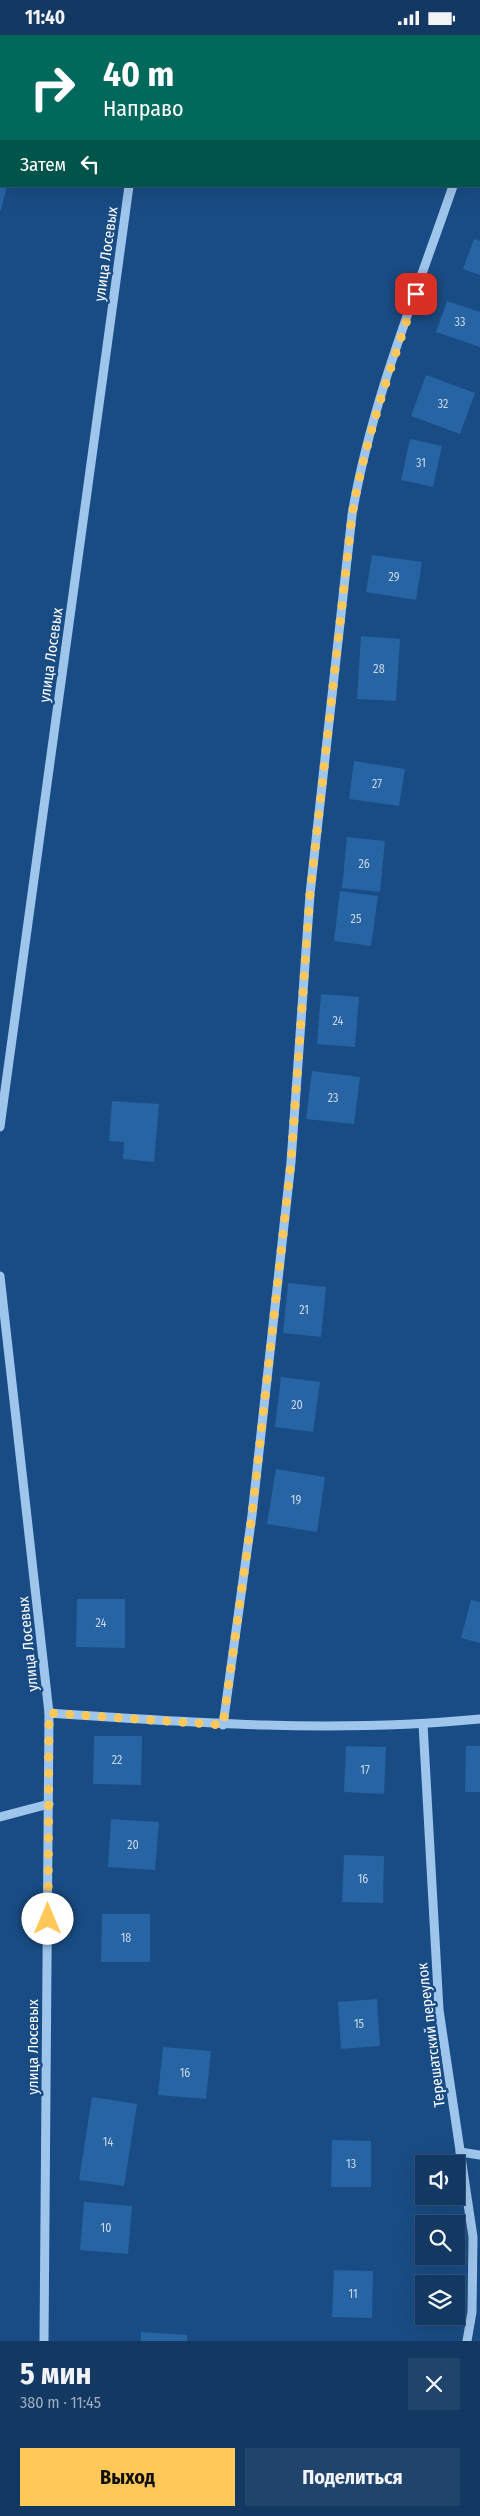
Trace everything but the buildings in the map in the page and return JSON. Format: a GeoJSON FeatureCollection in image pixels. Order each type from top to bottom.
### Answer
{"type":"FeatureCollection","features":[{"type":"Feature","properties":{"kind":"street","name":"улица Лосевых"},"geometry":{"type":"LineString","coordinates":[[0,1127],[129,187]]}},
{"type":"Feature","properties":{"kind":"street"},"geometry":{"type":"LineString","coordinates":[[223,1725],[252,1515],[291,1162],[310,894],[352,515],[359,471],[373,419],[453,187]]}},
{"type":"Feature","properties":{"kind":"street","name":"улица Лосевых"},"geometry":{"type":"LineString","coordinates":[[0,1276],[49,1713],[44,2341]]}},
{"type":"Feature","properties":{"kind":"street"},"geometry":{"type":"LineString","coordinates":[[49,1713],[223,1725],[422,1724],[480,1719]]}},
{"type":"Feature","properties":{"kind":"street","name":"Терешатский переулок"},"geometry":{"type":"LineString","coordinates":[[422,1724],[439,2010],[473,2237],[472,2312],[467,2341]]}},
{"type":"Feature","properties":{"kind":"street"},"geometry":{"type":"LineString","coordinates":[[0,1817],[49,1804]]}},
{"type":"Feature","properties":{"kind":"street"},"geometry":{"type":"LineString","coordinates":[[460,2152],[480,2155]]}},
{"type":"Feature","properties":{"kind":"route"},"geometry":{"type":"LineString","coordinates":[[48,1919],[49,1713],[223,1725],[252,1515],[291,1162],[310,894],[352,515],[359,471],[373,419],[416,294]]}}]}
